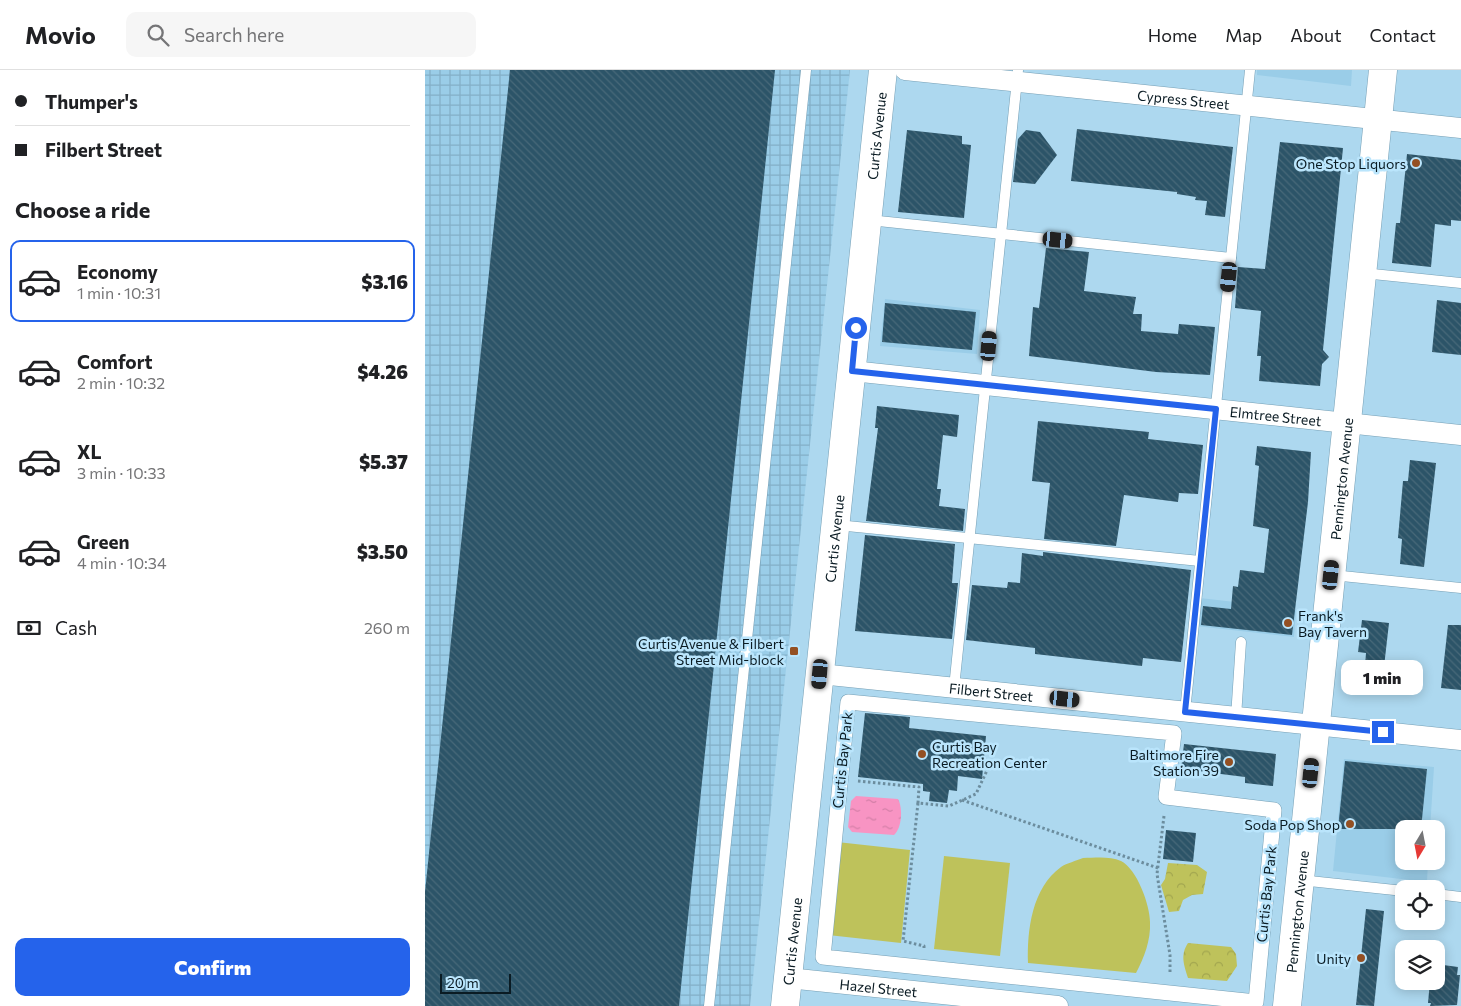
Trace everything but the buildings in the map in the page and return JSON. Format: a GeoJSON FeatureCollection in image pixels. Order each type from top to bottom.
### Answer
{"type":"FeatureCollection","features":[{"type":"Feature","properties":{"kind":"main road","name":"Curtis Avenue"},"geometry":{"type":"LineString","coordinates":[[785,1006],[883,70]]}},
{"type":"Feature","properties":{"kind":"main road","name":"Pennington Avenue"},"geometry":{"type":"LineString","coordinates":[[1287,1006],[1383,70]]}},
{"type":"Feature","properties":{"kind":"street","name":"Cypress Street"},"geometry":{"type":"LineString","coordinates":[[905,70],[1017,76],[1247,106],[1461,128]]}},
{"type":"Feature","properties":{"kind":"street","name":"Elmtree Street"},"geometry":{"type":"LineString","coordinates":[[852,371],[1461,435]]}},
{"type":"Feature","properties":{"kind":"street","name":"Filbert Street"},"geometry":{"type":"LineString","coordinates":[[820,674],[1461,740]]}},
{"type":"Feature","properties":{"kind":"street","name":"Curtis Bay Park"},"geometry":{"type":"LineString","coordinates":[[848,702],[1173,733],[1166,797],[1274,810],[1256,1002],[1169,993],[823,957],[848,702]]}},
{"type":"Feature","properties":{"kind":"street","name":"Hazel Street"},"geometry":{"type":"LineString","coordinates":[[788,978],[923,999],[1058,1006]]}},
{"type":"Feature","properties":{"kind":"lane"},"geometry":{"type":"LineString","coordinates":[[709,1006],[806,70]]}},
{"type":"Feature","properties":{"kind":"lane"},"geometry":{"type":"LineString","coordinates":[[1185,712],[1250,70]]}},
{"type":"Feature","properties":{"kind":"lane"},"geometry":{"type":"LineString","coordinates":[[954,688],[1017,76]]}},
{"type":"Feature","properties":{"kind":"lane"},"geometry":{"type":"LineString","coordinates":[[868,220],[1231,258]]}},
{"type":"Feature","properties":{"kind":"lane"},"geometry":{"type":"LineString","coordinates":[[1363,273],[1461,283]]}},
{"type":"Feature","properties":{"kind":"lane"},"geometry":{"type":"LineString","coordinates":[[836,525],[1200,561]]}},
{"type":"Feature","properties":{"kind":"lane"},"geometry":{"type":"LineString","coordinates":[[1331,575],[1461,588]]}},
{"type":"Feature","properties":{"kind":"lane"},"geometry":{"type":"LineString","coordinates":[[1236,717],[1241,642]]}},
{"type":"Feature","properties":{"kind":"lane"},"geometry":{"type":"LineString","coordinates":[[1300,880],[1395,890]]}},
{"type":"Feature","properties":{"kind":"lane"},"geometry":{"type":"LineString","coordinates":[[1445,895],[1461,897]]}},
{"type":"Feature","properties":{"kind":"path"},"geometry":{"type":"LineString","coordinates":[[918,803],[949,806],[976,794],[989,766]]}},
{"type":"Feature","properties":{"kind":"path"},"geometry":{"type":"LineString","coordinates":[[841,779],[919,787],[903,941]]}},
{"type":"Feature","properties":{"kind":"path"},"geometry":{"type":"LineString","coordinates":[[962,800],[1159,868]]}},
{"type":"Feature","properties":{"kind":"path"},"geometry":{"type":"LineString","coordinates":[[1163,812],[1165,820],[1158,890],[1170,955],[1169,993]]}},
{"type":"Feature","properties":{"kind":"shaded area"},"geometry":{"type":"Polygon","coordinates":[[[425,70],[850,70],[750,1006],[425,1006],[425,70]]]}},
{"type":"Feature","properties":{"kind":"shaded area"},"geometry":{"type":"Polygon","coordinates":[[[1257,70],[1352,70],[1351,86],[1257,75],[1257,70]]]}},
{"type":"Feature","properties":{"kind":"shaded area"},"geometry":{"type":"Polygon","coordinates":[[[885,299],[980,310],[977,354],[880,346],[885,299]]]}},
{"type":"Feature","properties":{"kind":"shaded area"},"geometry":{"type":"Polygon","coordinates":[[[1200,598],[1296,609],[1294,637],[1196,626],[1200,598]]]}},
{"type":"Feature","properties":{"kind":"shaded area"},"geometry":{"type":"Polygon","coordinates":[[[1344,759],[1434,767],[1431,820],[1395,820],[1395,870],[1428,870],[1427,880],[1410,880],[1333,871],[1344,759]]]}},
{"type":"Feature","properties":{"kind":"green space"},"geometry":{"type":"Polygon","coordinates":[[[837,842],[910,850],[901,943],[828,935],[837,842]]]}},
{"type":"Feature","properties":{"kind":"green space"},"geometry":{"type":"Polygon","coordinates":[[[944,856],[1010,863],[1000,956],[934,949],[944,856]]]}},
{"type":"Feature","properties":{"kind":"green space"},"geometry":{"type":"Polygon","coordinates":[[[1083,858],[1117,859],[1127,865],[1137,879],[1148,906],[1150,929],[1146,949],[1136,973],[1028,963],[1030,924],[1043,886],[1061,867],[1083,858]]]}},
{"type":"Feature","properties":{"kind":"green space"},"geometry":{"type":"Polygon","coordinates":[[[1168,863],[1197,865],[1207,872],[1203,894],[1192,895],[1183,900],[1179,911],[1169,912],[1161,885],[1165,879],[1168,863]]]}},
{"type":"Feature","properties":{"kind":"green space"},"geometry":{"type":"Polygon","coordinates":[[[1188,943],[1231,947],[1236,954],[1237,966],[1227,981],[1188,978],[1183,956],[1188,943]]]}},
{"type":"Feature","properties":{"kind":"water"},"geometry":{"type":"Polygon","coordinates":[[[856,796],[898,799],[901,807],[901,818],[897,832],[894,835],[852,832],[848,827],[851,801],[856,796]]]}},
{"type":"Feature","properties":{"kind":"place","name":"One Stop Liquors"},"geometry":{"type":"Point","coordinates":[1416,163]}},
{"type":"Feature","properties":{"kind":"place","name":"Frank's Bay Tavern"},"geometry":{"type":"Point","coordinates":[1288,623]}},
{"type":"Feature","properties":{"kind":"place","name":"Curtis Avenue & Filbert Street Mid-block"},"geometry":{"type":"Point","coordinates":[794,651]}},
{"type":"Feature","properties":{"kind":"place","name":"Curtis Bay Recreation Center"},"geometry":{"type":"Point","coordinates":[922,754]}},
{"type":"Feature","properties":{"kind":"place","name":"Baltimore Fire Station 39"},"geometry":{"type":"Point","coordinates":[1229,762]}},
{"type":"Feature","properties":{"kind":"place","name":"Soda Pop Shop"},"geometry":{"type":"Point","coordinates":[1350,824]}},
{"type":"Feature","properties":{"kind":"place","name":"Unity"},"geometry":{"type":"Point","coordinates":[1361,958]}},
{"type":"Feature","properties":{"kind":"route"},"geometry":{"type":"LineString","coordinates":[[856,328],[852,371],[1216,409],[1185,712],[1383,732]]}}]}
